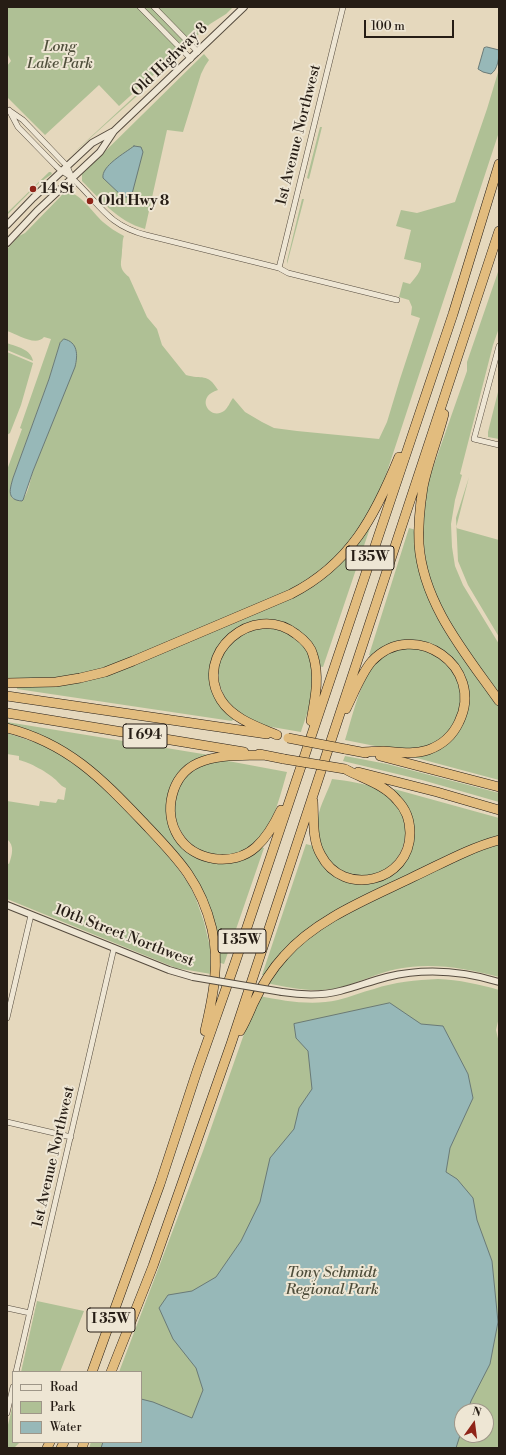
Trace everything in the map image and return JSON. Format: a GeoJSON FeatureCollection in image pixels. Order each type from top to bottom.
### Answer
{"type":"FeatureCollection","features":[{"type":"Feature","properties":{"kind":"highway","name":"I 35W"},"geometry":{"type":"LineString","coordinates":[[92,1371],[160,1184],[299,772],[453,314],[499,164]]}},
{"type":"Feature","properties":{"kind":"highway","name":"I 35W"},"geometry":{"type":"LineString","coordinates":[[111,1371],[153,1266],[231,1044],[499,231]]}},
{"type":"Feature","properties":{"kind":"highway"},"geometry":{"type":"LineString","coordinates":[[467,328],[441,426],[426,474],[420,513],[419,543],[421,562],[435,604],[453,634],[499,701]]}},
{"type":"Feature","properties":{"kind":"highway"},"geometry":{"type":"LineString","coordinates":[[7,683],[56,682],[80,678],[114,669],[291,594],[311,583],[341,558],[362,530],[373,512],[394,468],[435,367]]}},
{"type":"Feature","properties":{"kind":"highway"},"geometry":{"type":"LineString","coordinates":[[277,735],[242,719],[231,711],[221,700],[215,681],[215,664],[224,646],[236,633],[254,625],[274,624],[289,629],[302,639],[313,653],[316,664],[317,683],[306,750]]}},
{"type":"Feature","properties":{"kind":"highway"},"geometry":{"type":"LineString","coordinates":[[335,727],[368,666],[386,651],[404,645],[421,646],[438,652],[453,664],[462,679],[465,695],[463,714],[451,735],[436,746],[422,751],[406,753],[383,751],[361,752]]}},
{"type":"Feature","properties":{"kind":"highway","name":"I 694"},"geometry":{"type":"LineString","coordinates":[[7,696],[277,735],[402,761],[499,787]]}},
{"type":"Feature","properties":{"kind":"highway","name":"I 694"},"geometry":{"type":"LineString","coordinates":[[7,713],[345,769],[423,788],[499,810]]}},
{"type":"Feature","properties":{"kind":"highway"},"geometry":{"type":"LineString","coordinates":[[7,728],[31,735],[50,743],[97,775],[171,851],[185,868],[198,888],[208,914],[213,933],[215,971],[208,1019],[184,1110]]}},
{"type":"Feature","properties":{"kind":"highway"},"geometry":{"type":"LineString","coordinates":[[264,755],[212,758],[196,764],[183,773],[174,788],[170,809],[178,835],[189,847],[206,857],[219,860],[238,857],[252,851],[264,839],[272,827],[299,772]]}},
{"type":"Feature","properties":{"kind":"highway"},"geometry":{"type":"LineString","coordinates":[[313,795],[316,843],[320,855],[331,868],[342,876],[362,880],[382,876],[393,870],[401,861],[409,845],[410,824],[406,812],[394,796],[384,788],[345,769]]}},
{"type":"Feature","properties":{"kind":"highway"},"geometry":{"type":"LineString","coordinates":[[231,1044],[242,1028],[260,989],[271,972],[284,956],[305,936],[332,918],[397,884],[469,850],[499,840]]}},
{"type":"Feature","properties":{"kind":"street"},"geometry":{"type":"LineString","coordinates":[[140,7],[191,59]]}},
{"type":"Feature","properties":{"kind":"street"},"geometry":{"type":"LineString","coordinates":[[154,7],[198,52]]}},
{"type":"Feature","properties":{"kind":"street","name":"Old Highway 8"},"geometry":{"type":"LineString","coordinates":[[7,225],[33,198],[92,144],[114,131],[244,7]]}},
{"type":"Feature","properties":{"kind":"street","name":"1st Avenue Northwest"},"geometry":{"type":"LineString","coordinates":[[278,268],[343,7]]}},
{"type":"Feature","properties":{"kind":"street"},"geometry":{"type":"LineString","coordinates":[[154,22],[162,15]]}},
{"type":"Feature","properties":{"kind":"street"},"geometry":{"type":"LineString","coordinates":[[8,110],[23,120],[67,166],[72,178]]}},
{"type":"Feature","properties":{"kind":"street"},"geometry":{"type":"LineString","coordinates":[[8,110],[18,127],[61,172],[72,178],[113,220],[135,232],[278,268],[288,273],[397,300]]}},
{"type":"Feature","properties":{"kind":"street","name":"Old Highway 8"},"geometry":{"type":"LineString","coordinates":[[7,243],[37,211],[100,152],[114,131]]}},
{"type":"Feature","properties":{"kind":"street"},"geometry":{"type":"LineString","coordinates":[[36,145],[42,141]]}},
{"type":"Feature","properties":{"kind":"street"},"geometry":{"type":"LineString","coordinates":[[499,346],[474,439],[499,444]]}},
{"type":"Feature","properties":{"kind":"street","name":"10th Street Northwest"},"geometry":{"type":"LineString","coordinates":[[7,905],[170,970],[193,977],[282,992],[304,995],[330,993],[407,973],[431,972],[464,974],[499,982]]}},
{"type":"Feature","properties":{"kind":"street"},"geometry":{"type":"LineString","coordinates":[[7,1018],[31,915]]}},
{"type":"Feature","properties":{"kind":"street","name":"1st Avenue Northwest"},"geometry":{"type":"LineString","coordinates":[[16,1371],[114,948]]}},
{"type":"Feature","properties":{"kind":"street"},"geometry":{"type":"LineString","coordinates":[[7,1122],[71,1137]]}},
{"type":"Feature","properties":{"kind":"street"},"geometry":{"type":"LineString","coordinates":[[7,1308],[30,1313]]}},
{"type":"Feature","properties":{"kind":"street"},"geometry":{"type":"LineString","coordinates":[[7,1413],[12,1391]]}},
{"type":"Feature","properties":{"kind":"green space","name":"Long Lake Park"},"geometry":{"type":"Polygon","coordinates":[[[7,7],[233,7],[226,14],[210,24],[119,106],[99,85],[45,135],[7,97],[7,66],[11,61],[7,53],[7,7]]]}},
{"type":"Feature","properties":{"kind":"green space"},"geometry":{"type":"Polygon","coordinates":[[[204,54],[209,60],[201,74],[183,132],[167,130],[145,229],[126,221],[110,210],[82,181],[82,174],[204,54]]]}},
{"type":"Feature","properties":{"kind":"green space"},"geometry":{"type":"Polygon","coordinates":[[[178,56],[177,60],[68,158],[178,56]]]}},
{"type":"Feature","properties":{"kind":"green space"},"geometry":{"type":"Polygon","coordinates":[[[499,69],[499,132],[381,490],[358,531],[332,562],[294,589],[118,665],[69,678],[7,681],[7,470],[51,339],[44,337],[41,340],[36,341],[26,339],[7,331],[7,249],[19,236],[25,233],[61,196],[64,191],[70,192],[85,203],[103,222],[124,236],[121,262],[123,270],[129,277],[147,317],[157,329],[162,345],[186,375],[207,379],[214,384],[218,390],[211,393],[207,398],[207,407],[210,411],[219,413],[224,411],[233,398],[245,412],[274,428],[379,439],[387,422],[420,318],[411,315],[412,307],[409,300],[399,297],[403,282],[410,284],[418,274],[421,266],[421,263],[404,259],[411,230],[396,226],[401,210],[417,213],[455,202],[499,69]],[[60,343],[49,379],[13,478],[10,492],[12,498],[21,501],[26,495],[33,471],[76,361],[60,343]]]}},
{"type":"Feature","properties":{"kind":"green space"},"geometry":{"type":"Polygon","coordinates":[[[320,127],[322,127],[309,179],[307,178],[320,127]]]}},
{"type":"Feature","properties":{"kind":"green space"},"geometry":{"type":"Polygon","coordinates":[[[49,172],[52,174],[39,183],[7,215],[7,213],[49,172]]]}},
{"type":"Feature","properties":{"kind":"green space"},"geometry":{"type":"Polygon","coordinates":[[[302,199],[304,199],[287,264],[287,261],[302,199]]]}},
{"type":"Feature","properties":{"kind":"green space"},"geometry":{"type":"Polygon","coordinates":[[[499,269],[499,328],[493,345],[460,474],[462,475],[455,500],[451,524],[455,566],[463,585],[499,644],[499,697],[442,610],[427,572],[422,529],[428,482],[467,371],[467,362],[499,269]]]}},
{"type":"Feature","properties":{"kind":"green space"},"geometry":{"type":"Polygon","coordinates":[[[7,343],[27,351],[32,357],[33,361],[7,350],[7,343]]]}},
{"type":"Feature","properties":{"kind":"green space"},"geometry":{"type":"Polygon","coordinates":[[[7,352],[33,363],[21,405],[10,433],[7,435],[7,352]]]}},
{"type":"Feature","properties":{"kind":"green space"},"geometry":{"type":"Polygon","coordinates":[[[499,388],[499,439],[488,437],[488,432],[499,388]]]}},
{"type":"Feature","properties":{"kind":"green space"},"geometry":{"type":"Polygon","coordinates":[[[469,477],[456,526],[456,518],[469,477]]]}},
{"type":"Feature","properties":{"kind":"green space"},"geometry":{"type":"Polygon","coordinates":[[[367,528],[370,528],[323,667],[318,666],[317,658],[286,625],[239,628],[212,673],[234,718],[232,721],[17,689],[17,687],[77,681],[293,596],[367,528]]]}},
{"type":"Feature","properties":{"kind":"green space"},"geometry":{"type":"Polygon","coordinates":[[[409,528],[416,530],[416,541],[451,635],[499,707],[499,780],[413,757],[431,751],[461,725],[463,676],[420,642],[373,657],[369,655],[409,528]]]}},
{"type":"Feature","properties":{"kind":"green space"},"geometry":{"type":"Polygon","coordinates":[[[456,528],[499,540],[499,637],[468,585],[458,561],[456,528]]]}},
{"type":"Feature","properties":{"kind":"green space"},"geometry":{"type":"Polygon","coordinates":[[[258,628],[281,630],[302,645],[309,656],[313,667],[314,680],[309,707],[301,732],[266,726],[247,718],[227,703],[219,683],[218,670],[221,657],[230,644],[251,629],[258,628]]]}},
{"type":"Feature","properties":{"kind":"green space"},"geometry":{"type":"Polygon","coordinates":[[[410,647],[432,652],[454,671],[462,693],[460,712],[449,731],[436,743],[423,748],[390,749],[345,740],[360,691],[372,668],[380,659],[389,653],[410,647]]]}},
{"type":"Feature","properties":{"kind":"green space"},"geometry":{"type":"Polygon","coordinates":[[[7,722],[209,755],[173,785],[175,836],[214,862],[260,847],[264,848],[224,964],[217,962],[200,889],[97,773],[7,726],[7,722]]]}},
{"type":"Feature","properties":{"kind":"green space"},"geometry":{"type":"Polygon","coordinates":[[[7,733],[59,752],[99,781],[170,857],[190,886],[196,899],[204,922],[210,947],[211,974],[176,968],[7,899],[7,863],[9,864],[12,848],[7,839],[7,801],[39,806],[40,801],[56,803],[58,799],[64,800],[66,788],[44,771],[19,760],[19,756],[7,754],[7,733]]]}},
{"type":"Feature","properties":{"kind":"green space"},"geometry":{"type":"Polygon","coordinates":[[[345,756],[387,764],[499,793],[499,802],[422,780],[343,761],[345,756]]]}},
{"type":"Feature","properties":{"kind":"green space"},"geometry":{"type":"Polygon","coordinates":[[[212,761],[228,761],[287,772],[272,820],[264,832],[242,851],[219,856],[199,850],[184,836],[175,816],[176,795],[187,776],[212,761]]]}},
{"type":"Feature","properties":{"kind":"green space"},"geometry":{"type":"Polygon","coordinates":[[[332,779],[362,784],[374,788],[379,790],[394,802],[402,816],[405,831],[403,846],[396,860],[385,870],[370,875],[348,873],[338,869],[321,848],[317,827],[318,818],[320,808],[332,779]]]}},
{"type":"Feature","properties":{"kind":"green space"},"geometry":{"type":"Polygon","coordinates":[[[394,789],[499,818],[499,836],[335,912],[265,976],[262,975],[306,844],[313,846],[338,877],[384,877],[412,842],[393,791],[394,789]]]}},
{"type":"Feature","properties":{"kind":"green space"},"geometry":{"type":"Polygon","coordinates":[[[499,842],[499,977],[448,967],[422,966],[397,969],[338,988],[320,990],[284,987],[266,983],[281,963],[321,926],[438,866],[499,842]]]}},
{"type":"Feature","properties":{"kind":"green space","name":"Tony Schmidt Regional Park"},"geometry":{"type":"Polygon","coordinates":[[[438,979],[461,981],[499,990],[499,1017],[496,1030],[499,1043],[499,1448],[89,1448],[91,1443],[142,1443],[142,1371],[119,1371],[203,1151],[251,1014],[259,996],[279,1000],[318,1003],[342,999],[389,985],[438,979]]]}},
{"type":"Feature","properties":{"kind":"green space"},"geometry":{"type":"Polygon","coordinates":[[[37,1301],[84,1311],[60,1371],[21,1371],[37,1301]]]}},
{"type":"Feature","properties":{"kind":"green space"},"geometry":{"type":"Polygon","coordinates":[[[12,1408],[12,1443],[19,1443],[14,1448],[7,1448],[7,1429],[12,1408]]]}},
{"type":"Feature","properties":{"kind":"water"},"geometry":{"type":"Polygon","coordinates":[[[487,47],[499,50],[497,66],[491,74],[478,69],[484,48],[487,47]]]}},
{"type":"Feature","properties":{"kind":"water"},"geometry":{"type":"Polygon","coordinates":[[[134,146],[141,147],[143,152],[132,194],[129,197],[123,197],[103,178],[103,173],[110,164],[134,146]]]}},
{"type":"Feature","properties":{"kind":"water"},"geometry":{"type":"Polygon","coordinates":[[[64,339],[72,343],[76,350],[77,358],[75,367],[33,471],[23,500],[13,499],[10,490],[13,478],[49,379],[60,343],[64,339]]]}},
{"type":"Feature","properties":{"kind":"water","name":"Tony Schmidt Regional Park"},"geometry":{"type":"Polygon","coordinates":[[[390,1003],[421,1024],[443,1026],[468,1074],[473,1098],[450,1148],[446,1172],[457,1179],[473,1198],[477,1220],[492,1261],[498,1322],[490,1364],[470,1403],[454,1403],[454,1443],[458,1443],[456,1448],[101,1448],[103,1443],[142,1443],[142,1399],[153,1402],[192,1418],[203,1390],[196,1368],[173,1339],[159,1308],[168,1295],[192,1291],[216,1277],[241,1241],[260,1202],[270,1158],[294,1129],[299,1108],[312,1089],[308,1051],[296,1038],[294,1024],[390,1003]]]}},
{"type":"Feature","properties":{"kind":"place","name":"14 St"},"geometry":{"type":"Point","coordinates":[33,189]}},
{"type":"Feature","properties":{"kind":"place","name":"Old Hwy 8"},"geometry":{"type":"Point","coordinates":[90,201]}}]}
